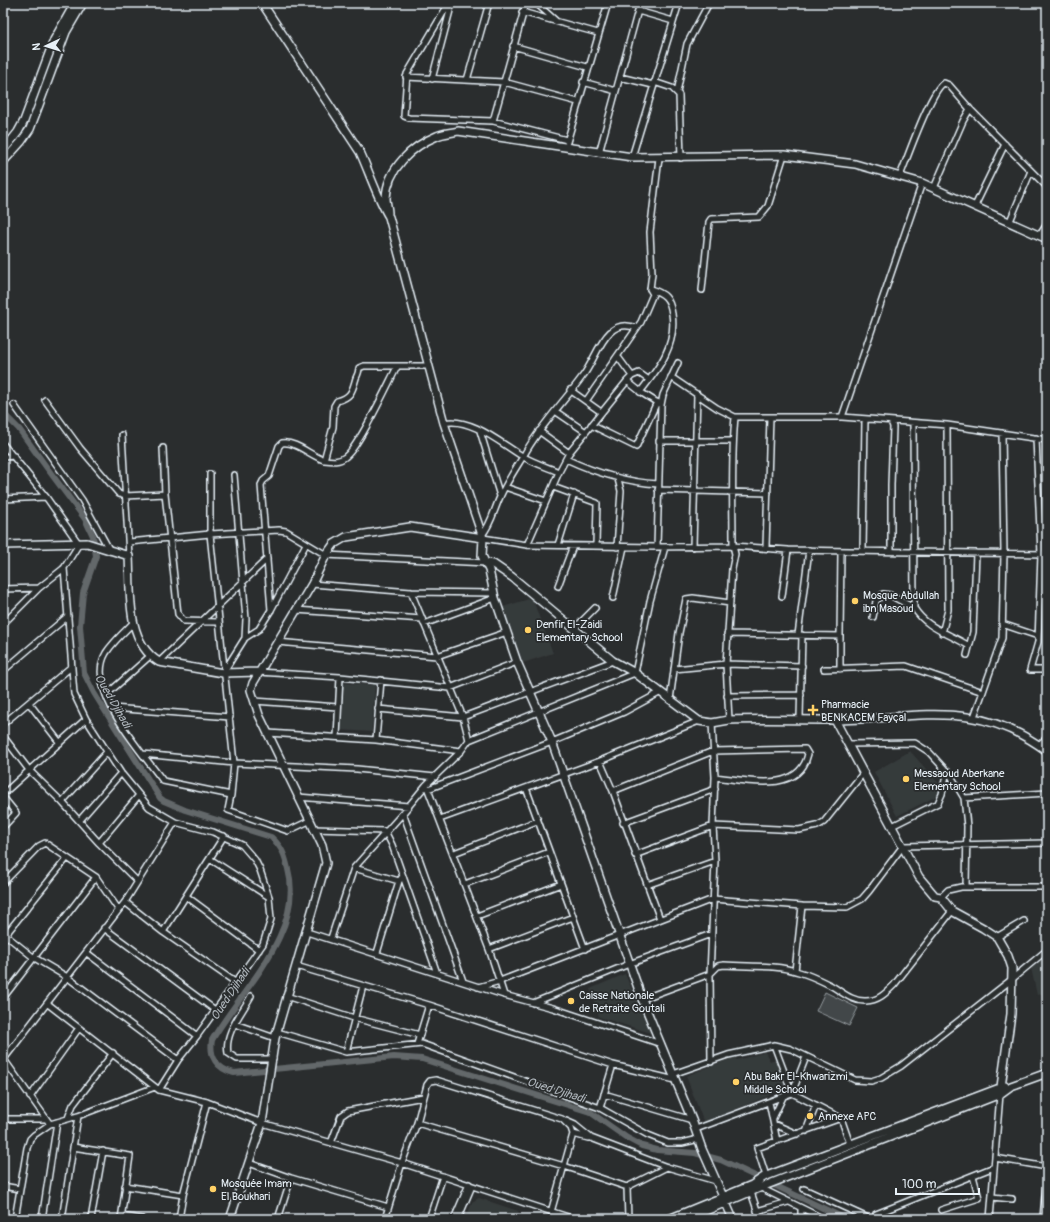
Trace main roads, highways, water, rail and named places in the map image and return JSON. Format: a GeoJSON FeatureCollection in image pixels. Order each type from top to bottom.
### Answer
{"type":"FeatureCollection","features":[{"type":"Feature","properties":{"kind":"waterway","name":"Oued Djihadi"},"geometry":{"type":"LineString","coordinates":[[3,413],[19,429],[85,519],[93,536],[96,556],[83,593],[80,626],[84,673],[94,693],[160,798],[185,810],[271,837],[280,848],[286,860],[291,892],[287,915],[279,938],[253,981],[212,1040],[211,1046],[213,1057],[223,1069],[234,1073],[394,1057],[422,1059],[590,1112],[627,1138],[642,1146],[657,1150],[695,1153],[721,1160],[846,1219]]}},
{"type":"Feature","properties":{"kind":"place","name":"Mosque Abdullah ibn Masoud"},"geometry":{"type":"Point","coordinates":[855,601]}},
{"type":"Feature","properties":{"kind":"place","name":"Denfir El-Zaidi Elementary School"},"geometry":{"type":"Point","coordinates":[528,630]}},
{"type":"Feature","properties":{"kind":"place","name":"Pharmacie BENKACEM Fayçal"},"geometry":{"type":"Point","coordinates":[813,710]}},
{"type":"Feature","properties":{"kind":"place","name":"Messaoud Aberkane Elementary School"},"geometry":{"type":"Point","coordinates":[906,779]}},
{"type":"Feature","properties":{"kind":"place","name":"Caisse Nationale de Retraite Goutali"},"geometry":{"type":"Point","coordinates":[571,1001]}},
{"type":"Feature","properties":{"kind":"place","name":"Abu Bakr El-Khwarizmi Middle School"},"geometry":{"type":"Point","coordinates":[736,1082]}},
{"type":"Feature","properties":{"kind":"place","name":"Annexe APC"},"geometry":{"type":"Point","coordinates":[810,1116]}},
{"type":"Feature","properties":{"kind":"place","name":"Mosquée Imam El Boukhari"},"geometry":{"type":"Point","coordinates":[213,1189]}}]}
